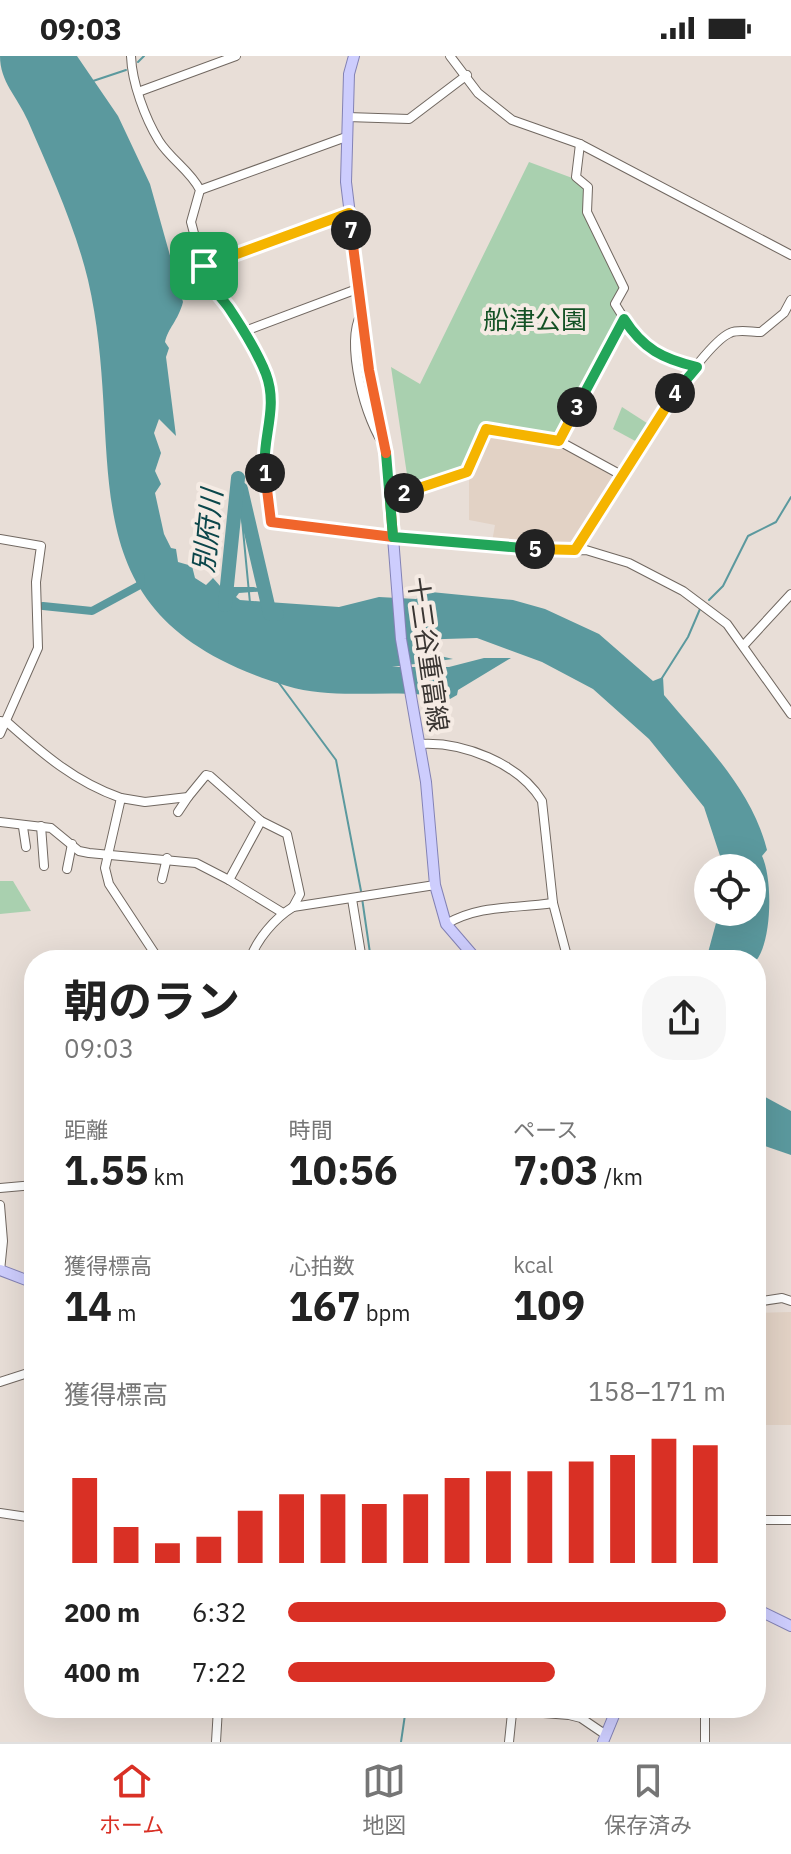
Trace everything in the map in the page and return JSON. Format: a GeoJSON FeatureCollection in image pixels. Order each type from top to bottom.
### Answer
{"type":"FeatureCollection","features":[{"type":"Feature","properties":{"kind":"main road","name":"十三谷重富線"},"geometry":{"type":"LineString","coordinates":[[354,56],[349,74],[346,137],[349,213],[357,289],[386,448],[396,587],[426,782],[435,885],[446,924],[466,950]]}},
{"type":"Feature","properties":{"kind":"main road"},"geometry":{"type":"LineString","coordinates":[[0,1270],[24,1279]]}},
{"type":"Feature","properties":{"kind":"main road"},"geometry":{"type":"LineString","coordinates":[[766,1614],[791,1626]]}},
{"type":"Feature","properties":{"kind":"main road"},"geometry":{"type":"LineString","coordinates":[[605,1739],[613,1718]]}},
{"type":"Feature","properties":{"kind":"street"},"geometry":{"type":"LineString","coordinates":[[131,56],[138,92],[160,142],[193,177],[200,190],[191,222],[207,282],[245,331],[266,375],[272,415],[264,460],[271,522],[393,537],[551,551],[575,550],[608,556],[658,577],[727,624],[791,714]]}},
{"type":"Feature","properties":{"kind":"street"},"geometry":{"type":"LineString","coordinates":[[138,92],[236,56]]}},
{"type":"Feature","properties":{"kind":"street"},"geometry":{"type":"LineString","coordinates":[[450,56],[494,109],[530,128],[580,144],[791,255]]}},
{"type":"Feature","properties":{"kind":"street"},"geometry":{"type":"LineString","coordinates":[[347,117],[409,119],[467,75]]}},
{"type":"Feature","properties":{"kind":"street"},"geometry":{"type":"LineString","coordinates":[[200,190],[346,137]]}},
{"type":"Feature","properties":{"kind":"street"},"geometry":{"type":"LineString","coordinates":[[580,144],[576,177],[588,187],[587,212],[624,288],[615,304],[635,336],[653,353],[697,367]]}},
{"type":"Feature","properties":{"kind":"street"},"geometry":{"type":"LineString","coordinates":[[204,266],[349,213]]}},
{"type":"Feature","properties":{"kind":"street"},"geometry":{"type":"LineString","coordinates":[[245,331],[357,289]]}},
{"type":"Feature","properties":{"kind":"street"},"geometry":{"type":"LineString","coordinates":[[575,550],[675,392],[726,335],[733,331],[761,332],[784,313],[791,300]]}},
{"type":"Feature","properties":{"kind":"street"},"geometry":{"type":"LineString","coordinates":[[559,441],[624,319]]}},
{"type":"Feature","properties":{"kind":"street"},"geometry":{"type":"LineString","coordinates":[[390,500],[467,472],[486,429],[559,441],[623,476]]}},
{"type":"Feature","properties":{"kind":"street"},"geometry":{"type":"LineString","coordinates":[[0,539],[41,546],[36,582],[38,648],[0,734]]}},
{"type":"Feature","properties":{"kind":"street"},"geometry":{"type":"LineString","coordinates":[[744,645],[791,594]]}},
{"type":"Feature","properties":{"kind":"street"},"geometry":{"type":"LineString","coordinates":[[4,721],[67,774],[87,786],[121,798],[145,802],[188,797]]}},
{"type":"Feature","properties":{"kind":"street"},"geometry":{"type":"LineString","coordinates":[[419,744],[447,745],[502,764],[525,777],[542,801],[553,903],[565,950]]}},
{"type":"Feature","properties":{"kind":"street"},"geometry":{"type":"LineString","coordinates":[[178,812],[206,775],[261,821],[287,834],[300,894],[293,907]]}},
{"type":"Feature","properties":{"kind":"street"},"geometry":{"type":"LineString","coordinates":[[121,798],[105,868],[109,884],[152,950]]}},
{"type":"Feature","properties":{"kind":"street"},"geometry":{"type":"LineString","coordinates":[[229,880],[261,821]]}},
{"type":"Feature","properties":{"kind":"street"},"geometry":{"type":"LineString","coordinates":[[0,822],[56,829],[79,851],[196,863],[283,913]]}},
{"type":"Feature","properties":{"kind":"street"},"geometry":{"type":"LineString","coordinates":[[41,826],[44,866]]}},
{"type":"Feature","properties":{"kind":"street"},"geometry":{"type":"LineString","coordinates":[[23,827],[26,847]]}},
{"type":"Feature","properties":{"kind":"street"},"geometry":{"type":"LineString","coordinates":[[67,869],[72,844]]}},
{"type":"Feature","properties":{"kind":"street"},"geometry":{"type":"LineString","coordinates":[[162,879],[167,858]]}},
{"type":"Feature","properties":{"kind":"street"},"geometry":{"type":"LineString","coordinates":[[253,950],[283,913],[293,907],[435,885]]}},
{"type":"Feature","properties":{"kind":"street"},"geometry":{"type":"LineString","coordinates":[[355,898],[361,950]]}},
{"type":"Feature","properties":{"kind":"street"},"geometry":{"type":"LineString","coordinates":[[446,924],[464,914],[503,905],[553,903]]}},
{"type":"Feature","properties":{"kind":"street"},"geometry":{"type":"LineString","coordinates":[[0,1188],[24,1186]]}},
{"type":"Feature","properties":{"kind":"street"},"geometry":{"type":"LineString","coordinates":[[0,1205],[3,1241],[0,1270]]}},
{"type":"Feature","properties":{"kind":"street"},"geometry":{"type":"LineString","coordinates":[[766,1300],[782,1298],[791,1301]]}},
{"type":"Feature","properties":{"kind":"street"},"geometry":{"type":"LineString","coordinates":[[0,1382],[24,1374]]}},
{"type":"Feature","properties":{"kind":"street"},"geometry":{"type":"LineString","coordinates":[[0,1513],[24,1517]]}},
{"type":"Feature","properties":{"kind":"street"},"geometry":{"type":"LineString","coordinates":[[766,1520],[791,1520]]}},
{"type":"Feature","properties":{"kind":"street"},"geometry":{"type":"LineString","coordinates":[[216,1742],[217,1718]]}},
{"type":"Feature","properties":{"kind":"street"},"geometry":{"type":"LineString","coordinates":[[509,1742],[511,1718]]}},
{"type":"Feature","properties":{"kind":"street"},"geometry":{"type":"LineString","coordinates":[[581,1718],[605,1739]]}},
{"type":"Feature","properties":{"kind":"street"},"geometry":{"type":"LineString","coordinates":[[705,1718],[705,1742]]}},
{"type":"Feature","properties":{"kind":"shaded area"},"geometry":{"type":"Polygon","coordinates":[[[489,433],[562,445],[619,478],[574,544],[565,548],[492,542],[495,525],[469,520],[469,474],[489,433]]]}},
{"type":"Feature","properties":{"kind":"shaded area"},"geometry":{"type":"Polygon","coordinates":[[[791,1312],[791,1425],[766,1425],[766,1313],[791,1312]]]}},
{"type":"Feature","properties":{"kind":"green space","name":"船津公園"},"geometry":{"type":"Polygon","coordinates":[[[529,162],[575,179],[585,187],[585,213],[621,288],[611,305],[620,318],[554,439],[484,425],[465,468],[409,488],[391,367],[420,384],[529,162]]]}},
{"type":"Feature","properties":{"kind":"green space"},"geometry":{"type":"Polygon","coordinates":[[[622,407],[650,425],[639,443],[613,429],[622,407]]]}},
{"type":"Feature","properties":{"kind":"green space"},"geometry":{"type":"Polygon","coordinates":[[[0,881],[13,881],[31,911],[0,914],[0,881]]]}},
{"type":"Feature","properties":{"kind":"water"},"geometry":{"type":"Polygon","coordinates":[[[0,56],[77,56],[118,116],[150,184],[183,302],[165,342],[169,348],[166,357],[176,436],[159,419],[154,433],[161,453],[155,471],[161,484],[155,493],[164,534],[171,548],[176,549],[178,562],[192,566],[195,578],[206,585],[213,578],[221,587],[254,587],[266,591],[239,593],[236,597],[240,600],[339,607],[379,597],[416,599],[431,592],[513,600],[545,609],[599,634],[653,681],[663,677],[664,695],[724,767],[750,807],[767,850],[764,854],[719,854],[704,807],[649,739],[593,689],[542,662],[477,638],[413,640],[419,651],[453,659],[392,667],[449,667],[484,658],[511,658],[458,690],[457,695],[450,699],[430,695],[307,691],[213,656],[163,618],[132,574],[116,524],[108,469],[99,346],[83,260],[45,160],[24,112],[6,81],[0,56]]]}},
{"type":"Feature","properties":{"kind":"water"},"geometry":{"type":"Polygon","coordinates":[[[766,866],[769,910],[762,950],[709,950],[715,926],[766,926],[766,866]]]}},
{"type":"Feature","properties":{"kind":"water"},"geometry":{"type":"Polygon","coordinates":[[[766,1097],[791,1111],[791,1155],[766,1146],[766,1097]]]}},
{"type":"Feature","properties":{"kind":"waterway"},"geometry":{"type":"LineString","coordinates":[[138,62],[144,56]]}},
{"type":"Feature","properties":{"kind":"waterway"},"geometry":{"type":"LineString","coordinates":[[93,81],[126,70]]}},
{"type":"Feature","properties":{"kind":"waterway"},"geometry":{"type":"LineString","coordinates":[[238,478],[250,603]]}},
{"type":"Feature","properties":{"kind":"waterway","name":"別府川"},"geometry":{"type":"LineString","coordinates":[[225,605],[238,478]]}},
{"type":"Feature","properties":{"kind":"waterway","name":"別府川"},"geometry":{"type":"LineString","coordinates":[[241,489],[270,614],[277,614]]}},
{"type":"Feature","properties":{"kind":"waterway"},"geometry":{"type":"LineString","coordinates":[[709,600],[723,586],[748,536],[776,522],[791,497]]}},
{"type":"Feature","properties":{"kind":"waterway"},"geometry":{"type":"LineString","coordinates":[[43,606],[92,611],[140,585],[141,577]]}},
{"type":"Feature","properties":{"kind":"waterway"},"geometry":{"type":"LineString","coordinates":[[662,678],[688,637],[700,609]]}},
{"type":"Feature","properties":{"kind":"waterway"},"geometry":{"type":"LineString","coordinates":[[279,683],[336,760],[361,891]]}},
{"type":"Feature","properties":{"kind":"waterway"},"geometry":{"type":"LineString","coordinates":[[362,898],[370,950]]}},
{"type":"Feature","properties":{"kind":"waterway"},"geometry":{"type":"LineString","coordinates":[[401,1742],[405,1718]]}},
{"type":"Feature","properties":{"kind":"route"},"geometry":{"type":"LineString","coordinates":[[204,266],[207,282],[245,331],[266,375],[272,415],[264,460],[271,522],[393,537],[390,500],[413,489],[467,472],[486,429],[559,441],[624,319],[635,336],[653,353],[697,367],[675,392],[575,550],[551,551],[393,537],[390,500],[386,448],[369,370],[349,213],[204,266]]}}]}
